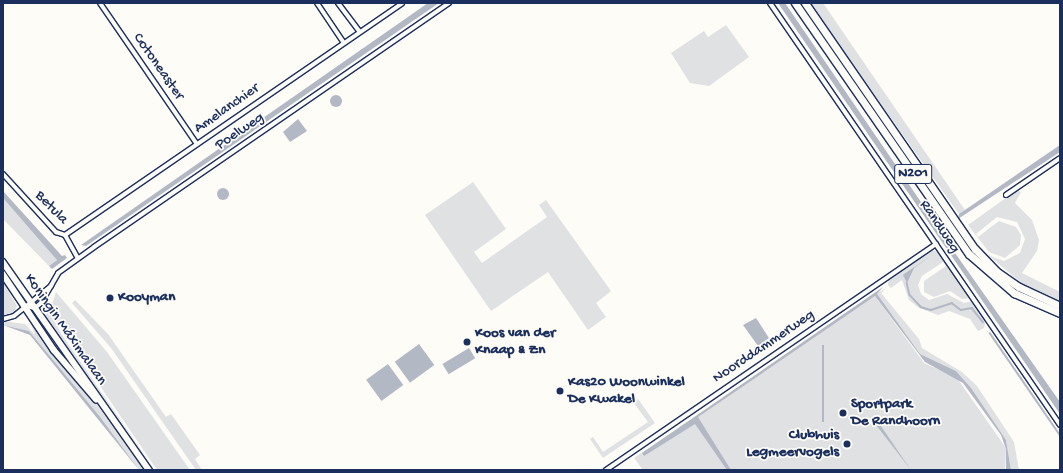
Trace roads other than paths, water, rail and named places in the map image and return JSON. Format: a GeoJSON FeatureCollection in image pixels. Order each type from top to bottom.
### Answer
{"type":"FeatureCollection","features":[{"type":"Feature","properties":{"kind":"highway","name":"N201"},"geometry":{"type":"LineString","coordinates":[[795,3],[969,254],[1014,293],[1060,313]]}},
{"type":"Feature","properties":{"kind":"highway","name":"N201"},"geometry":{"type":"LineString","coordinates":[[805,3],[975,249],[996,271],[1018,286],[1060,306]]}},
{"type":"Feature","properties":{"kind":"main road","name":"Koningin Máximalaan"},"geometry":{"type":"LineString","coordinates":[[3,262],[54,350],[107,411]]}},
{"type":"Feature","properties":{"kind":"main road","name":"Koningin Máximalaan"},"geometry":{"type":"LineString","coordinates":[[3,274],[28,304],[35,308],[149,470]]}},
{"type":"Feature","properties":{"kind":"street","name":"Cotoneaster"},"geometry":{"type":"LineString","coordinates":[[100,3],[197,144]]}},
{"type":"Feature","properties":{"kind":"street"},"geometry":{"type":"LineString","coordinates":[[317,3],[344,43]]}},
{"type":"Feature","properties":{"kind":"street"},"geometry":{"type":"LineString","coordinates":[[338,3],[360,32]]}},
{"type":"Feature","properties":{"kind":"street","name":"Amelanchier"},"geometry":{"type":"LineString","coordinates":[[65,235],[402,3]]}},
{"type":"Feature","properties":{"kind":"street","name":"Poelweg"},"geometry":{"type":"LineString","coordinates":[[35,308],[48,295],[58,273],[78,258],[449,3]]}},
{"type":"Feature","properties":{"kind":"street","name":"Randweg"},"geometry":{"type":"LineString","coordinates":[[770,3],[1060,425]]}},
{"type":"Feature","properties":{"kind":"street"},"geometry":{"type":"LineString","coordinates":[[1006,195],[1060,158]]}},
{"type":"Feature","properties":{"kind":"street","name":"Betula"},"geometry":{"type":"LineString","coordinates":[[3,174],[56,232],[65,235],[78,258]]}},
{"type":"Feature","properties":{"kind":"street","name":"Noorddammerweg"},"geometry":{"type":"LineString","coordinates":[[606,470],[936,244]]}},
{"type":"Feature","properties":{"kind":"street","name":"Poelweg"},"geometry":{"type":"LineString","coordinates":[[3,319],[14,316],[51,286]]}},
{"type":"Feature","properties":{"kind":"waterway"},"geometry":{"type":"LineString","coordinates":[[907,283],[910,295],[921,307],[931,310],[952,303],[961,310],[972,308],[983,322]]}},
{"type":"Feature","properties":{"kind":"waterway"},"geometry":{"type":"LineString","coordinates":[[990,333],[1060,435]]}},
{"type":"Feature","properties":{"kind":"place","name":"Kooyman"},"geometry":{"type":"Point","coordinates":[110,298]}},
{"type":"Feature","properties":{"kind":"place","name":"Koos van der Knaap & Zn"},"geometry":{"type":"Point","coordinates":[467,342]}},
{"type":"Feature","properties":{"kind":"place","name":"Kas20 Woonwinkel De Kwakel"},"geometry":{"type":"Point","coordinates":[560,391]}},
{"type":"Feature","properties":{"kind":"place","name":"Sportpark De Randhoorn"},"geometry":{"type":"Point","coordinates":[843,413]}},
{"type":"Feature","properties":{"kind":"place","name":"Clubhuis Legmeervogels"},"geometry":{"type":"Point","coordinates":[847,444]}}]}
